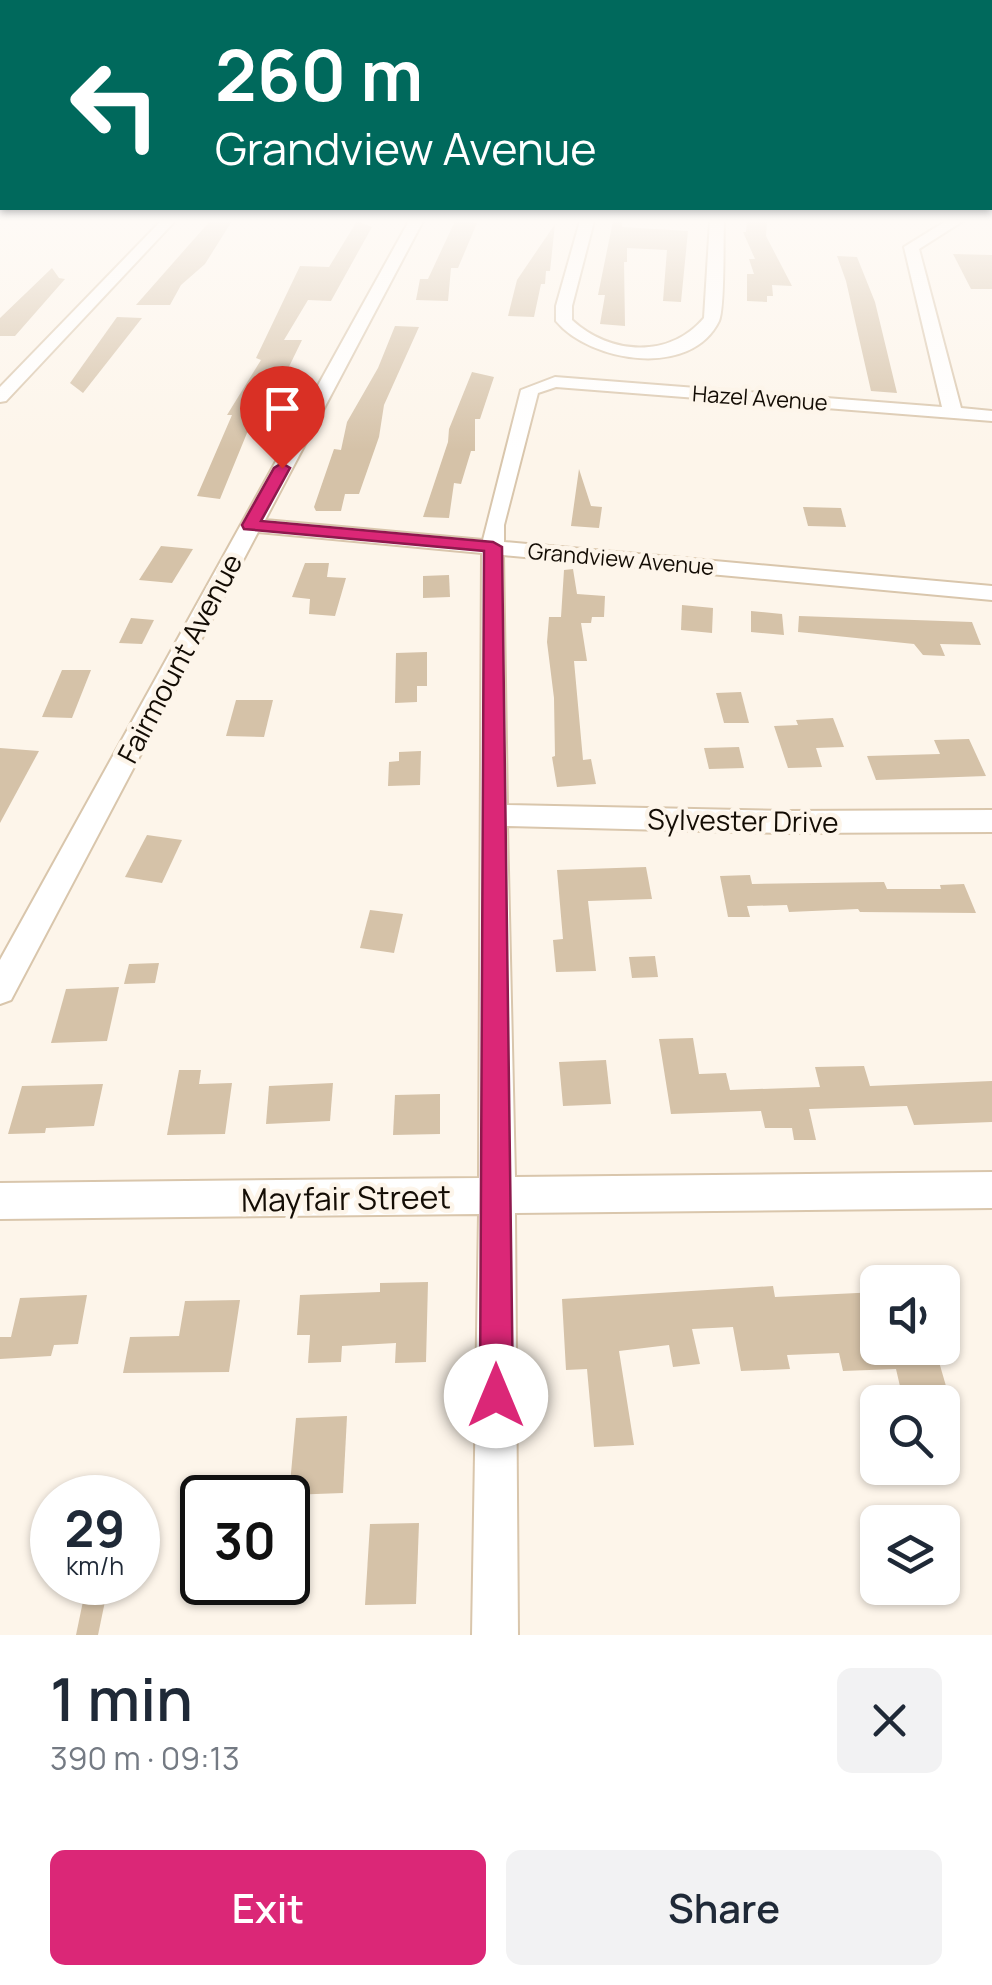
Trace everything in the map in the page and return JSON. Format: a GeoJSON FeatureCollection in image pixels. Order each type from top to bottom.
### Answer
{"type":"FeatureCollection","features":[{"type":"Feature","properties":{"kind":"street"},"geometry":{"type":"LineString","coordinates":[[0,398],[96,297]]}},
{"type":"Feature","properties":{"kind":"street","name":"Fairmount Avenue"},"geometry":{"type":"LineString","coordinates":[[0,990],[374,297]]}},
{"type":"Feature","properties":{"kind":"street"},"geometry":{"type":"LineString","coordinates":[[566,297],[564,321],[585,339],[631,353],[678,346],[705,332],[712,319],[713,297]]}},
{"type":"Feature","properties":{"kind":"street"},"geometry":{"type":"LineString","coordinates":[[924,297],[953,414]]}},
{"type":"Feature","properties":{"kind":"street"},"geometry":{"type":"LineString","coordinates":[[626,388],[631,353]]}},
{"type":"Feature","properties":{"kind":"street","name":"Hazel Avenue"},"geometry":{"type":"LineString","coordinates":[[493,547],[503,488],[530,390],[548,382],[992,416]]}},
{"type":"Feature","properties":{"kind":"street","name":"Grandview Avenue"},"geometry":{"type":"LineString","coordinates":[[250,525],[992,594]]}},
{"type":"Feature","properties":{"kind":"street"},"geometry":{"type":"LineString","coordinates":[[493,547],[496,1635]]}},
{"type":"Feature","properties":{"kind":"street","name":"Sylvester Drive"},"geometry":{"type":"LineString","coordinates":[[494,816],[786,822],[992,820]]}},
{"type":"Feature","properties":{"kind":"street","name":"Mayfair Street"},"geometry":{"type":"LineString","coordinates":[[0,1201],[992,1190]]}},
{"type":"Feature","properties":{"kind":"building"},"geometry":{"type":"Polygon","coordinates":[[[22,297],[49,297],[15,336],[0,336],[0,318],[22,297]]]}},
{"type":"Feature","properties":{"kind":"building"},"geometry":{"type":"Polygon","coordinates":[[[143,297],[174,297],[170,305],[136,305],[143,297]]]}},
{"type":"Feature","properties":{"kind":"building"},"geometry":{"type":"Polygon","coordinates":[[[285,297],[333,297],[331,301],[308,300],[284,340],[302,340],[284,377],[247,433],[220,499],[197,496],[232,415],[227,415],[261,360],[256,358],[285,297]]]}},
{"type":"Feature","properties":{"kind":"building"},"geometry":{"type":"Polygon","coordinates":[[[417,297],[448,297],[448,301],[417,297]]]}},
{"type":"Feature","properties":{"kind":"building"},"geometry":{"type":"Polygon","coordinates":[[[513,297],[538,297],[534,317],[508,316],[513,297]]]}},
{"type":"Feature","properties":{"kind":"building"},"geometry":{"type":"Polygon","coordinates":[[[605,297],[625,297],[625,326],[600,324],[605,297]]]}},
{"type":"Feature","properties":{"kind":"building"},"geometry":{"type":"Polygon","coordinates":[[[663,297],[681,297],[681,302],[663,301],[663,297]]]}},
{"type":"Feature","properties":{"kind":"building"},"geometry":{"type":"Polygon","coordinates":[[[747,297],[767,297],[767,302],[747,301],[747,297]]]}},
{"type":"Feature","properties":{"kind":"building"},"geometry":{"type":"Polygon","coordinates":[[[850,297],[873,297],[897,393],[871,391],[850,297]]]}},
{"type":"Feature","properties":{"kind":"building"},"geometry":{"type":"Polygon","coordinates":[[[117,317],[142,318],[83,393],[70,383],[117,317]]]}},
{"type":"Feature","properties":{"kind":"building"},"geometry":{"type":"Polygon","coordinates":[[[395,326],[419,327],[384,405],[379,437],[359,494],[345,494],[341,511],[316,511],[314,507],[334,449],[341,450],[347,422],[378,368],[395,326]]]}},
{"type":"Feature","properties":{"kind":"building"},"geometry":{"type":"Polygon","coordinates":[[[472,372],[494,377],[480,419],[475,419],[475,451],[471,451],[461,484],[454,483],[449,518],[423,517],[449,429],[472,372]]]}},
{"type":"Feature","properties":{"kind":"building"},"geometry":{"type":"Polygon","coordinates":[[[579,469],[591,506],[602,507],[599,528],[571,526],[579,469]]]}},
{"type":"Feature","properties":{"kind":"building"},"geometry":{"type":"Polygon","coordinates":[[[803,507],[841,508],[846,527],[808,526],[803,507]]]}},
{"type":"Feature","properties":{"kind":"building"},"geometry":{"type":"Polygon","coordinates":[[[161,546],[193,549],[172,583],[139,580],[161,546]]]}},
{"type":"Feature","properties":{"kind":"building"},"geometry":{"type":"Polygon","coordinates":[[[305,563],[329,563],[327,577],[346,578],[335,616],[309,614],[310,599],[292,597],[305,563]]]}},
{"type":"Feature","properties":{"kind":"building"},"geometry":{"type":"Polygon","coordinates":[[[573,569],[577,594],[605,596],[604,617],[592,617],[591,623],[581,623],[587,661],[574,661],[583,760],[591,759],[596,784],[557,787],[552,757],[554,698],[547,642],[549,617],[561,617],[564,570],[573,569]]]}},
{"type":"Feature","properties":{"kind":"building"},"geometry":{"type":"Polygon","coordinates":[[[449,575],[450,597],[423,598],[423,576],[449,575]]]}},
{"type":"Feature","properties":{"kind":"building"},"geometry":{"type":"Polygon","coordinates":[[[682,605],[713,608],[712,633],[681,630],[682,605]]]}},
{"type":"Feature","properties":{"kind":"building"},"geometry":{"type":"Polygon","coordinates":[[[751,611],[782,614],[784,635],[751,632],[751,611]]]}},
{"type":"Feature","properties":{"kind":"building"},"geometry":{"type":"Polygon","coordinates":[[[799,616],[972,622],[981,645],[940,644],[945,656],[923,655],[914,644],[798,632],[799,616]]]}},
{"type":"Feature","properties":{"kind":"building"},"geometry":{"type":"Polygon","coordinates":[[[131,618],[154,620],[142,644],[119,643],[131,618]]]}},
{"type":"Feature","properties":{"kind":"building"},"geometry":{"type":"Polygon","coordinates":[[[427,652],[427,686],[417,686],[417,702],[395,703],[396,653],[427,652]]]}},
{"type":"Feature","properties":{"kind":"building"},"geometry":{"type":"Polygon","coordinates":[[[62,670],[91,670],[72,718],[42,717],[62,670]]]}},
{"type":"Feature","properties":{"kind":"building"},"geometry":{"type":"Polygon","coordinates":[[[741,692],[749,723],[724,723],[716,693],[741,692]]]}},
{"type":"Feature","properties":{"kind":"building"},"geometry":{"type":"Polygon","coordinates":[[[236,700],[273,700],[264,737],[226,736],[236,700]]]}},
{"type":"Feature","properties":{"kind":"building"},"geometry":{"type":"Polygon","coordinates":[[[833,718],[844,747],[816,748],[822,767],[788,768],[774,726],[833,718]]]}},
{"type":"Feature","properties":{"kind":"building"},"geometry":{"type":"Polygon","coordinates":[[[969,739],[986,776],[876,780],[867,756],[940,754],[934,740],[969,739]]]}},
{"type":"Feature","properties":{"kind":"building"},"geometry":{"type":"Polygon","coordinates":[[[739,747],[744,768],[709,769],[704,748],[739,747]]]}},
{"type":"Feature","properties":{"kind":"building"},"geometry":{"type":"Polygon","coordinates":[[[0,748],[39,751],[0,823],[0,748]]]}},
{"type":"Feature","properties":{"kind":"building"},"geometry":{"type":"Polygon","coordinates":[[[421,751],[420,785],[388,786],[389,762],[399,761],[399,752],[421,751]]]}},
{"type":"Feature","properties":{"kind":"building"},"geometry":{"type":"Polygon","coordinates":[[[147,835],[182,840],[162,883],[125,877],[147,835]]]}},
{"type":"Feature","properties":{"kind":"building"},"geometry":{"type":"Polygon","coordinates":[[[646,867],[652,899],[588,901],[596,971],[556,972],[553,940],[563,939],[557,870],[646,867]]]}},
{"type":"Feature","properties":{"kind":"building"},"geometry":{"type":"Polygon","coordinates":[[[750,875],[752,884],[884,882],[887,889],[941,889],[940,885],[964,884],[976,913],[858,909],[789,912],[787,905],[747,906],[750,917],[728,917],[720,876],[750,875]]]}},
{"type":"Feature","properties":{"kind":"building"},"geometry":{"type":"Polygon","coordinates":[[[370,910],[403,914],[394,953],[360,948],[370,910]]]}},
{"type":"Feature","properties":{"kind":"building"},"geometry":{"type":"Polygon","coordinates":[[[655,956],[658,977],[632,978],[629,957],[655,956]]]}},
{"type":"Feature","properties":{"kind":"building"},"geometry":{"type":"Polygon","coordinates":[[[159,963],[155,983],[124,984],[129,964],[159,963]]]}},
{"type":"Feature","properties":{"kind":"building"},"geometry":{"type":"Polygon","coordinates":[[[119,987],[107,1041],[51,1043],[66,989],[119,987]]]}},
{"type":"Feature","properties":{"kind":"building"},"geometry":{"type":"Polygon","coordinates":[[[693,1038],[699,1074],[726,1073],[730,1090],[820,1087],[815,1067],[864,1066],[870,1086],[992,1081],[992,1122],[914,1125],[907,1106],[809,1109],[816,1140],[794,1140],[792,1128],[765,1128],[761,1111],[671,1114],[659,1039],[693,1038]]]}},
{"type":"Feature","properties":{"kind":"building"},"geometry":{"type":"Polygon","coordinates":[[[606,1060],[611,1104],[563,1106],[559,1062],[606,1060]]]}},
{"type":"Feature","properties":{"kind":"building"},"geometry":{"type":"Polygon","coordinates":[[[179,1070],[201,1070],[199,1084],[232,1083],[225,1134],[167,1135],[179,1070]]]}},
{"type":"Feature","properties":{"kind":"building"},"geometry":{"type":"Polygon","coordinates":[[[333,1083],[330,1121],[266,1124],[269,1086],[333,1083]]]}},
{"type":"Feature","properties":{"kind":"building"},"geometry":{"type":"Polygon","coordinates":[[[103,1084],[94,1126],[8,1134],[22,1086],[103,1084]]]}},
{"type":"Feature","properties":{"kind":"building"},"geometry":{"type":"Polygon","coordinates":[[[440,1094],[440,1134],[393,1135],[395,1095],[440,1094]]]}},
{"type":"Feature","properties":{"kind":"building"},"geometry":{"type":"Polygon","coordinates":[[[428,1282],[426,1362],[395,1363],[396,1343],[342,1346],[341,1362],[308,1363],[310,1335],[297,1335],[300,1295],[380,1292],[380,1283],[428,1282]]]}},
{"type":"Feature","properties":{"kind":"building"},"geometry":{"type":"Polygon","coordinates":[[[773,1286],[775,1297],[860,1293],[860,1365],[940,1365],[946,1385],[900,1385],[896,1369],[843,1371],[839,1353],[787,1355],[790,1369],[741,1371],[733,1327],[692,1329],[700,1364],[673,1367],[669,1345],[619,1351],[634,1445],[594,1447],[587,1369],[566,1370],[562,1299],[773,1286]]]}},
{"type":"Feature","properties":{"kind":"building"},"geometry":{"type":"Polygon","coordinates":[[[87,1295],[78,1344],[54,1345],[51,1356],[0,1359],[0,1337],[11,1337],[20,1298],[87,1295]]]}},
{"type":"Feature","properties":{"kind":"building"},"geometry":{"type":"Polygon","coordinates":[[[240,1300],[229,1372],[123,1373],[130,1337],[179,1336],[185,1301],[240,1300]]]}},
{"type":"Feature","properties":{"kind":"building"},"geometry":{"type":"Polygon","coordinates":[[[347,1416],[343,1493],[310,1494],[310,1475],[291,1475],[296,1418],[347,1416]]]}},
{"type":"Feature","properties":{"kind":"building"},"geometry":{"type":"Polygon","coordinates":[[[419,1523],[416,1604],[365,1605],[370,1524],[419,1523]]]}},
{"type":"Feature","properties":{"kind":"building"},"geometry":{"type":"Polygon","coordinates":[[[82,1605],[104,1605],[98,1635],[76,1635],[82,1605]]]}},
{"type":"Feature","properties":{"kind":"route"},"geometry":{"type":"LineString","coordinates":[[282,468],[250,525],[493,547],[490,645],[496,1396]]}}]}
